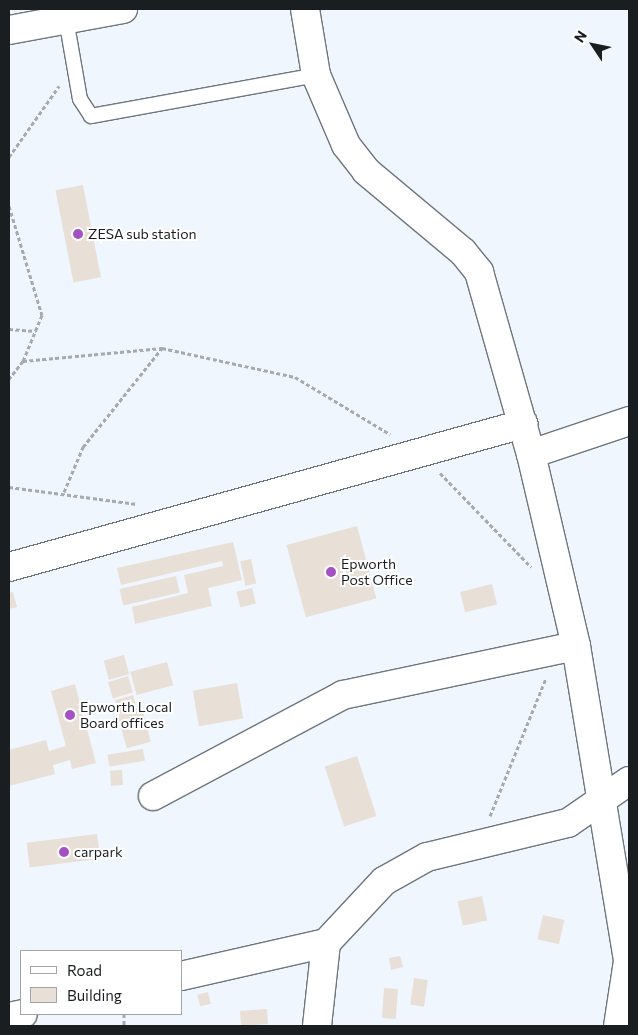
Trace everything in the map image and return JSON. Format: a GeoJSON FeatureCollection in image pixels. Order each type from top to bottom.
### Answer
{"type":"FeatureCollection","features":[{"type":"Feature","properties":{"kind":"street"},"geometry":{"type":"LineString","coordinates":[[305,9],[316,74],[346,145],[366,171],[463,252],[479,272],[531,454],[566,647],[600,803],[629,961],[618,1026]]}},
{"type":"Feature","properties":{"kind":"street"},"geometry":{"type":"LineString","coordinates":[[9,30],[111,10]]}},
{"type":"Feature","properties":{"kind":"street"},"geometry":{"type":"LineString","coordinates":[[531,454],[629,421]]}},
{"type":"Feature","properties":{"kind":"street"},"geometry":{"type":"LineString","coordinates":[[9,567],[419,451],[523,424]]}},
{"type":"Feature","properties":{"kind":"street"},"geometry":{"type":"LineString","coordinates":[[153,796],[342,695],[566,647]]}},
{"type":"Feature","properties":{"kind":"street"},"geometry":{"type":"LineString","coordinates":[[182,976],[326,943],[384,881],[426,857],[474,848],[568,823],[629,782]]}},
{"type":"Feature","properties":{"kind":"street"},"geometry":{"type":"LineString","coordinates":[[317,1026],[326,943]]}},
{"type":"Feature","properties":{"kind":"lane"},"geometry":{"type":"LineString","coordinates":[[66,19],[80,99],[91,116],[316,74]]}},
{"type":"Feature","properties":{"kind":"path"},"geometry":{"type":"LineString","coordinates":[[9,156],[73,67]]}},
{"type":"Feature","properties":{"kind":"path"},"geometry":{"type":"LineString","coordinates":[[9,206],[42,315],[23,361],[9,379]]}},
{"type":"Feature","properties":{"kind":"path"},"geometry":{"type":"LineString","coordinates":[[9,329],[36,331]]}},
{"type":"Feature","properties":{"kind":"path"},"geometry":{"type":"LineString","coordinates":[[23,361],[162,348],[295,377],[419,451],[536,572]]}},
{"type":"Feature","properties":{"kind":"path"},"geometry":{"type":"LineString","coordinates":[[64,492],[84,447],[162,348]]}},
{"type":"Feature","properties":{"kind":"path"},"geometry":{"type":"LineString","coordinates":[[9,487],[64,492],[149,506]]}},
{"type":"Feature","properties":{"kind":"path"},"geometry":{"type":"LineString","coordinates":[[474,848],[509,778],[566,647]]}},
{"type":"Feature","properties":{"kind":"building","name":"ZESA sub station"},"geometry":{"type":"Polygon","coordinates":[[[83,185],[101,277],[73,283],[56,190],[83,185]]]}},
{"type":"Feature","properties":{"kind":"building","name":"Epworth Post Office"},"geometry":{"type":"Polygon","coordinates":[[[357,526],[376,598],[306,617],[286,545],[357,526]]]}},
{"type":"Feature","properties":{"kind":"building"},"geometry":{"type":"Polygon","coordinates":[[[233,542],[242,580],[208,588],[212,606],[135,624],[132,607],[188,593],[184,575],[223,566],[222,561],[121,585],[117,568],[233,542]]]}},
{"type":"Feature","properties":{"kind":"building"},"geometry":{"type":"Polygon","coordinates":[[[251,559],[256,583],[245,586],[240,561],[251,559]]]}},
{"type":"Feature","properties":{"kind":"building"},"geometry":{"type":"Polygon","coordinates":[[[176,576],[180,593],[123,606],[119,589],[176,576]]]}},
{"type":"Feature","properties":{"kind":"building"},"geometry":{"type":"Polygon","coordinates":[[[492,584],[497,604],[465,612],[460,592],[492,584]]]}},
{"type":"Feature","properties":{"kind":"building"},"geometry":{"type":"Polygon","coordinates":[[[252,588],[256,604],[240,607],[236,592],[252,588]]]}},
{"type":"Feature","properties":{"kind":"building"},"geometry":{"type":"Polygon","coordinates":[[[13,592],[17,607],[9,609],[9,593],[13,592]]]}},
{"type":"Feature","properties":{"kind":"building"},"geometry":{"type":"Polygon","coordinates":[[[124,655],[129,674],[109,680],[104,660],[124,655]]]}},
{"type":"Feature","properties":{"kind":"building"},"geometry":{"type":"Polygon","coordinates":[[[167,662],[173,685],[137,695],[130,672],[167,662]]]}},
{"type":"Feature","properties":{"kind":"building"},"geometry":{"type":"Polygon","coordinates":[[[128,676],[133,692],[113,698],[108,682],[128,676]]]}},
{"type":"Feature","properties":{"kind":"building"},"geometry":{"type":"Polygon","coordinates":[[[237,683],[243,718],[199,726],[193,691],[237,683]]]}},
{"type":"Feature","properties":{"kind":"building","name":"Epworth Local Board offices"},"geometry":{"type":"Polygon","coordinates":[[[75,684],[96,763],[72,769],[70,760],[53,765],[55,774],[9,786],[9,750],[46,740],[49,751],[66,746],[51,691],[75,684]]]}},
{"type":"Feature","properties":{"kind":"building"},"geometry":{"type":"Polygon","coordinates":[[[133,695],[137,709],[119,715],[115,700],[133,695]]]}},
{"type":"Feature","properties":{"kind":"building"},"geometry":{"type":"Polygon","coordinates":[[[142,709],[151,742],[127,748],[118,715],[142,709]]]}},
{"type":"Feature","properties":{"kind":"building"},"geometry":{"type":"Polygon","coordinates":[[[143,749],[145,761],[109,766],[107,755],[143,749]]]}},
{"type":"Feature","properties":{"kind":"building"},"geometry":{"type":"Polygon","coordinates":[[[357,756],[376,816],[344,826],[325,767],[357,756]]]}},
{"type":"Feature","properties":{"kind":"building"},"geometry":{"type":"Polygon","coordinates":[[[122,770],[123,785],[111,786],[110,771],[122,770]]]}},
{"type":"Feature","properties":{"kind":"building","name":"carpark"},"geometry":{"type":"Polygon","coordinates":[[[97,834],[100,859],[30,867],[27,843],[97,834]]]}},
{"type":"Feature","properties":{"kind":"building"},"geometry":{"type":"Polygon","coordinates":[[[482,896],[487,920],[463,926],[458,901],[482,896]]]}},
{"type":"Feature","properties":{"kind":"building"},"geometry":{"type":"Polygon","coordinates":[[[543,915],[564,920],[559,944],[537,939],[543,915]]]}},
{"type":"Feature","properties":{"kind":"building"},"geometry":{"type":"Polygon","coordinates":[[[400,956],[403,967],[391,970],[389,958],[400,956]]]}},
{"type":"Feature","properties":{"kind":"building"},"geometry":{"type":"Polygon","coordinates":[[[414,978],[428,980],[424,1007],[410,1005],[414,978]]]}},
{"type":"Feature","properties":{"kind":"building"},"geometry":{"type":"Polygon","coordinates":[[[384,988],[398,989],[396,1019],[382,1018],[384,988]]]}},
{"type":"Feature","properties":{"kind":"building"},"geometry":{"type":"Polygon","coordinates":[[[208,992],[211,1004],[200,1006],[197,995],[208,992]]]}},
{"type":"Feature","properties":{"kind":"building"},"geometry":{"type":"Polygon","coordinates":[[[267,1009],[268,1024],[241,1026],[240,1011],[267,1009]]]}},
{"type":"Feature","properties":{"kind":"place","name":"ZESA sub station"},"geometry":{"type":"Point","coordinates":[78,234]}},
{"type":"Feature","properties":{"kind":"place","name":"Epworth Post Office"},"geometry":{"type":"Point","coordinates":[331,572]}},
{"type":"Feature","properties":{"kind":"place","name":"Epworth Local Board offices"},"geometry":{"type":"Point","coordinates":[70,715]}},
{"type":"Feature","properties":{"kind":"place","name":"carpark"},"geometry":{"type":"Point","coordinates":[64,852]}}]}
